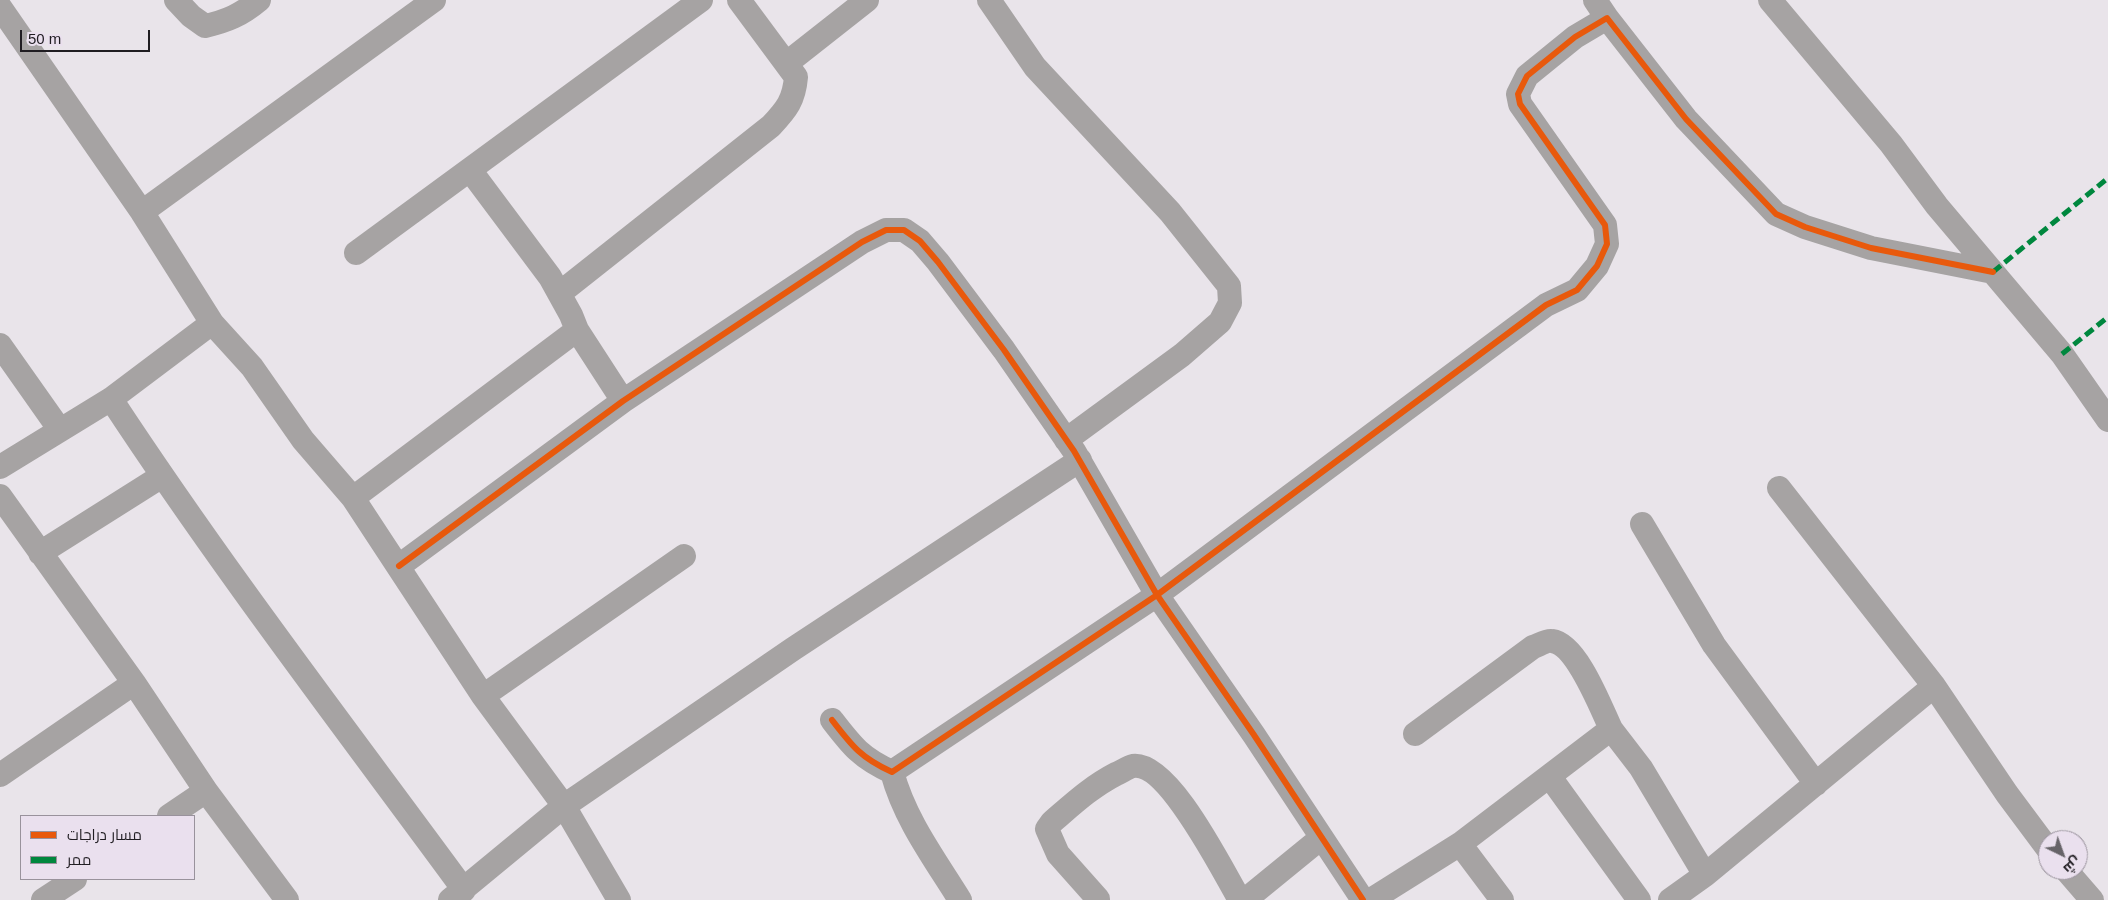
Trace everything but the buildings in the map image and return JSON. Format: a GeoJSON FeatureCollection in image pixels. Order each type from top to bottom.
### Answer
{"type":"FeatureCollection","features":[{"type":"Feature","properties":{"kind":"street"},"geometry":{"type":"LineString","coordinates":[[176,0],[191,16],[205,26],[241,15],[259,0]]}},
{"type":"Feature","properties":{"kind":"street"},"geometry":{"type":"LineString","coordinates":[[142,212],[434,0]]}},
{"type":"Feature","properties":{"kind":"street"},"geometry":{"type":"LineString","coordinates":[[356,253],[701,0]]}},
{"type":"Feature","properties":{"kind":"street"},"geometry":{"type":"LineString","coordinates":[[560,293],[771,126],[786,110],[795,94],[796,77],[739,0]]}},
{"type":"Feature","properties":{"kind":"street"},"geometry":{"type":"LineString","coordinates":[[787,63],[867,0]]}},
{"type":"Feature","properties":{"kind":"street"},"geometry":{"type":"LineString","coordinates":[[990,0],[1035,66],[1170,212],[1229,286],[1230,303],[1220,322],[1182,355],[1066,440]]}},
{"type":"Feature","properties":{"kind":"street"},"geometry":{"type":"LineString","coordinates":[[1770,0],[1891,144],[1937,206],[2062,354],[2108,420]]}},
{"type":"Feature","properties":{"kind":"street"},"geometry":{"type":"LineString","coordinates":[[0,7],[142,212],[212,323],[252,367],[303,440],[353,498],[483,696],[564,806],[620,900]]}},
{"type":"Feature","properties":{"kind":"street"},"geometry":{"type":"LineString","coordinates":[[892,772],[1157,595],[1546,305],[1577,290],[1597,266],[1607,244],[1605,225],[1520,104],[1518,94],[1527,76],[1574,37],[1601,9],[1686,119],[1776,214],[1804,227],[1871,248],[1993,272]]}},
{"type":"Feature","properties":{"kind":"street"},"geometry":{"type":"LineString","coordinates":[[470,170],[550,277],[560,293],[577,330],[623,401]]}},
{"type":"Feature","properties":{"kind":"street"},"geometry":{"type":"LineString","coordinates":[[399,566],[623,401],[862,242],[886,230],[904,230],[920,241],[938,262],[1004,350],[1080,460],[1157,595],[1254,735],[1363,900]]}},
{"type":"Feature","properties":{"kind":"street"},"geometry":{"type":"LineString","coordinates":[[0,467],[111,400],[212,323]]}},
{"type":"Feature","properties":{"kind":"street"},"geometry":{"type":"LineString","coordinates":[[353,498],[577,330]]}},
{"type":"Feature","properties":{"kind":"street"},"geometry":{"type":"LineString","coordinates":[[0,346],[60,430]]}},
{"type":"Feature","properties":{"kind":"street"},"geometry":{"type":"LineString","coordinates":[[111,400],[162,476],[458,895],[564,806],[793,649],[1080,460]]}},
{"type":"Feature","properties":{"kind":"street"},"geometry":{"type":"LineString","coordinates":[[40,553],[162,476]]}},
{"type":"Feature","properties":{"kind":"street"},"geometry":{"type":"LineString","coordinates":[[1779,488],[1934,686],[2007,794],[2038,836]]}},
{"type":"Feature","properties":{"kind":"street"},"geometry":{"type":"LineString","coordinates":[[0,496],[134,683],[206,791],[287,900]]}},
{"type":"Feature","properties":{"kind":"street"},"geometry":{"type":"LineString","coordinates":[[1642,524],[1714,645],[1816,784]]}},
{"type":"Feature","properties":{"kind":"street"},"geometry":{"type":"LineString","coordinates":[[483,696],[684,556]]}},
{"type":"Feature","properties":{"kind":"street"},"geometry":{"type":"LineString","coordinates":[[1415,734],[1533,647],[1550,640],[1562,644],[1584,672],[1611,729],[1641,768],[1705,875]]}},
{"type":"Feature","properties":{"kind":"street"},"geometry":{"type":"LineString","coordinates":[[0,775],[134,683]]}},
{"type":"Feature","properties":{"kind":"street"},"geometry":{"type":"LineString","coordinates":[[1670,900],[1705,875],[1934,686]]}},
{"type":"Feature","properties":{"kind":"street"},"geometry":{"type":"LineString","coordinates":[[832,720],[860,754],[871,763],[892,772]]}},
{"type":"Feature","properties":{"kind":"street"},"geometry":{"type":"LineString","coordinates":[[1371,900],[1460,844],[1611,729]]}},
{"type":"Feature","properties":{"kind":"street"},"geometry":{"type":"LineString","coordinates":[[1098,899],[1058,854],[1048,829],[1052,822],[1091,788],[1132,766],[1145,767],[1170,787],[1186,809],[1240,900]]}},
{"type":"Feature","properties":{"kind":"street"},"geometry":{"type":"LineString","coordinates":[[892,772],[897,790],[920,840],[960,900]]}},
{"type":"Feature","properties":{"kind":"street"},"geometry":{"type":"LineString","coordinates":[[1550,776],[1639,900]]}},
{"type":"Feature","properties":{"kind":"street"},"geometry":{"type":"LineString","coordinates":[[170,815],[206,791]]}},
{"type":"Feature","properties":{"kind":"street"},"geometry":{"type":"LineString","coordinates":[[1245,900],[1321,838]]}},
{"type":"Feature","properties":{"kind":"street"},"geometry":{"type":"LineString","coordinates":[[1460,844],[1502,900]]}},
{"type":"Feature","properties":{"kind":"street"},"geometry":{"type":"LineString","coordinates":[[43,900],[73,880]]}},
{"type":"Feature","properties":{"kind":"street"},"geometry":{"type":"LineString","coordinates":[[2075,880],[2092,900]]}},
{"type":"Feature","properties":{"kind":"marked path"},"geometry":{"type":"LineString","coordinates":[[1993,272],[2108,178]]}},
{"type":"Feature","properties":{"kind":"marked path"},"geometry":{"type":"LineString","coordinates":[[2062,354],[2108,317]]}},
{"type":"Feature","properties":{"kind":"cycle path"},"geometry":{"type":"LineString","coordinates":[[832,720],[858,750],[872,762],[892,772],[1157,595],[1546,305],[1577,290],[1597,266],[1607,244],[1605,225],[1520,104],[1518,94],[1527,76],[1575,37],[1607,18],[1686,119],[1776,214],[1805,227],[1871,248],[1993,272]]}},
{"type":"Feature","properties":{"kind":"cycle path"},"geometry":{"type":"LineString","coordinates":[[399,566],[623,401],[862,242],[886,230],[904,230],[920,241],[938,262],[1004,350],[1074,451],[1157,595],[1254,735],[1363,900]]}}]}
